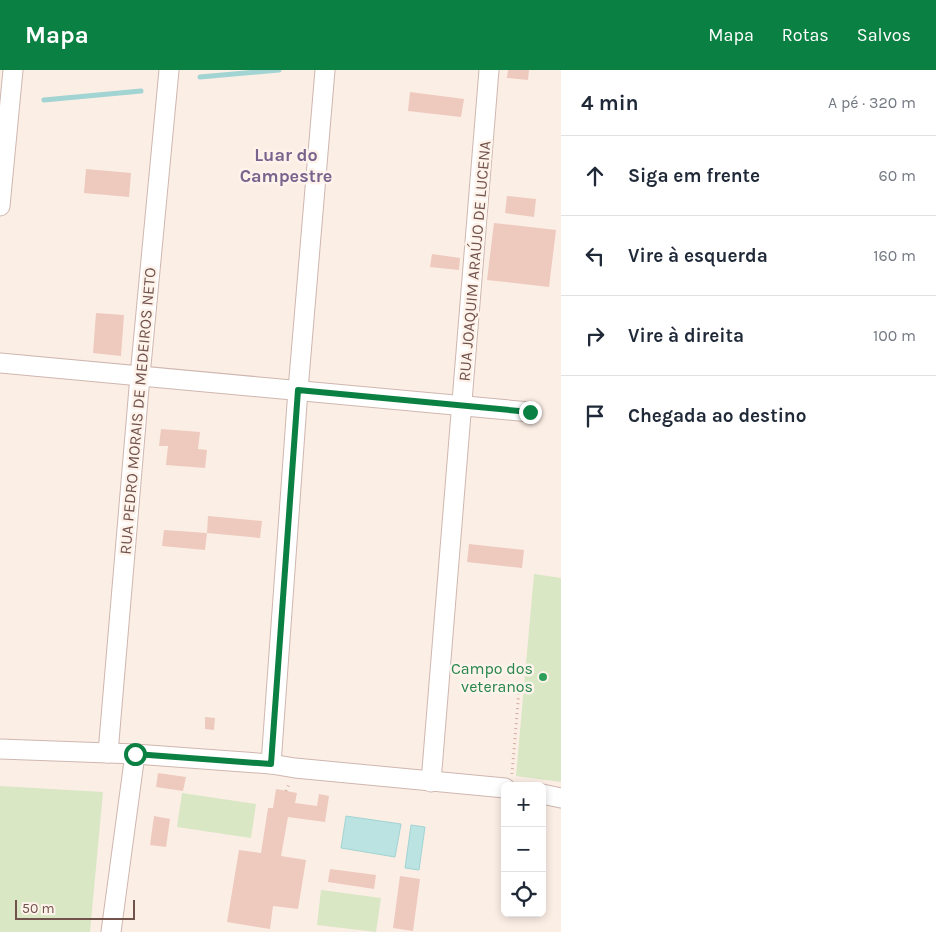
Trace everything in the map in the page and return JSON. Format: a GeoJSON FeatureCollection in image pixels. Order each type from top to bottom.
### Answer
{"type":"FeatureCollection","features":[{"type":"Feature","properties":{"kind":"street"},"geometry":{"type":"LineString","coordinates":[[0,206],[13,70]]}},
{"type":"Feature","properties":{"kind":"street","name":"RUA PEDRO MORAIS DE MEDEIROS NETO"},"geometry":{"type":"LineString","coordinates":[[108,753],[140,376],[169,70]]}},
{"type":"Feature","properties":{"kind":"street"},"geometry":{"type":"LineString","coordinates":[[271,764],[298,390],[324,70]]}},
{"type":"Feature","properties":{"kind":"street","name":"RUA JOAQUIM ARAÚJO DE LUCENA"},"geometry":{"type":"LineString","coordinates":[[431,782],[489,70]]}},
{"type":"Feature","properties":{"kind":"street"},"geometry":{"type":"LineString","coordinates":[[0,363],[530,412]]}},
{"type":"Feature","properties":{"kind":"street"},"geometry":{"type":"LineString","coordinates":[[0,749],[135,754],[271,764],[431,782],[501,784]]}},
{"type":"Feature","properties":{"kind":"street"},"geometry":{"type":"LineString","coordinates":[[111,932],[135,754]]}},
{"type":"Feature","properties":{"kind":"street"},"geometry":{"type":"LineString","coordinates":[[546,795],[561,798]]}},
{"type":"Feature","properties":{"kind":"path"},"geometry":{"type":"LineString","coordinates":[[508,782],[519,690]]}},
{"type":"Feature","properties":{"kind":"green space","name":"Campo dos veteranos"},"geometry":{"type":"Polygon","coordinates":[[[534,574],[561,578],[561,782],[516,776],[534,574]]]}},
{"type":"Feature","properties":{"kind":"green space"},"geometry":{"type":"Polygon","coordinates":[[[0,786],[103,792],[90,932],[0,932],[0,786]]]}},
{"type":"Feature","properties":{"kind":"green space"},"geometry":{"type":"Polygon","coordinates":[[[182,793],[256,804],[251,838],[177,827],[182,793]]]}},
{"type":"Feature","properties":{"kind":"green space"},"geometry":{"type":"Polygon","coordinates":[[[321,890],[381,898],[376,932],[317,925],[321,890]]]}},
{"type":"Feature","properties":{"kind":"water"},"geometry":{"type":"Polygon","coordinates":[[[346,816],[401,824],[395,857],[341,848],[346,816]]]}},
{"type":"Feature","properties":{"kind":"water"},"geometry":{"type":"Polygon","coordinates":[[[411,825],[425,827],[419,870],[405,868],[411,825]]]}},
{"type":"Feature","properties":{"kind":"building"},"geometry":{"type":"Polygon","coordinates":[[[508,70],[529,70],[528,80],[507,78],[508,70]]]}},
{"type":"Feature","properties":{"kind":"building"},"geometry":{"type":"Polygon","coordinates":[[[410,92],[464,99],[461,117],[408,111],[410,92]]]}},
{"type":"Feature","properties":{"kind":"building"},"geometry":{"type":"Polygon","coordinates":[[[86,169],[131,173],[129,197],[84,193],[86,169]]]}},
{"type":"Feature","properties":{"kind":"building"},"geometry":{"type":"Polygon","coordinates":[[[507,196],[536,199],[534,217],[505,213],[507,196]]]}},
{"type":"Feature","properties":{"kind":"building"},"geometry":{"type":"Polygon","coordinates":[[[494,223],[556,230],[549,287],[487,280],[494,223]]]}},
{"type":"Feature","properties":{"kind":"building"},"geometry":{"type":"Polygon","coordinates":[[[432,254],[460,258],[459,270],[430,267],[432,254]]]}},
{"type":"Feature","properties":{"kind":"building"},"geometry":{"type":"Polygon","coordinates":[[[96,313],[124,315],[121,356],[93,353],[96,313]]]}},
{"type":"Feature","properties":{"kind":"building"},"geometry":{"type":"Polygon","coordinates":[[[161,429],[200,432],[198,449],[207,450],[205,468],[166,465],[168,446],[159,446],[161,429]]]}},
{"type":"Feature","properties":{"kind":"building"},"geometry":{"type":"Polygon","coordinates":[[[208,516],[262,521],[260,538],[207,533],[208,516]]]}},
{"type":"Feature","properties":{"kind":"building"},"geometry":{"type":"Polygon","coordinates":[[[164,530],[207,533],[205,550],[162,546],[164,530]]]}},
{"type":"Feature","properties":{"kind":"building"},"geometry":{"type":"Polygon","coordinates":[[[469,544],[524,550],[522,568],[467,562],[469,544]]]}},
{"type":"Feature","properties":{"kind":"building"},"geometry":{"type":"Polygon","coordinates":[[[205,717],[215,718],[214,730],[205,729],[205,717]]]}},
{"type":"Feature","properties":{"kind":"building"},"geometry":{"type":"Polygon","coordinates":[[[158,773],[186,777],[183,791],[156,787],[158,773]]]}},
{"type":"Feature","properties":{"kind":"building"},"geometry":{"type":"Polygon","coordinates":[[[276,789],[297,793],[295,803],[317,806],[319,794],[329,796],[325,822],[288,817],[281,856],[306,860],[298,909],[273,906],[270,929],[227,922],[239,850],[261,853],[268,808],[273,808],[276,789]]]}},
{"type":"Feature","properties":{"kind":"building"},"geometry":{"type":"Polygon","coordinates":[[[154,816],[170,819],[166,847],[150,845],[154,816]]]}},
{"type":"Feature","properties":{"kind":"building"},"geometry":{"type":"Polygon","coordinates":[[[330,869],[376,875],[374,889],[328,882],[330,869]]]}},
{"type":"Feature","properties":{"kind":"building"},"geometry":{"type":"Polygon","coordinates":[[[400,876],[420,879],[413,931],[393,928],[400,876]]]}},
{"type":"Feature","properties":{"kind":"waterway"},"geometry":{"type":"LineString","coordinates":[[200,77],[279,70]]}},
{"type":"Feature","properties":{"kind":"waterway"},"geometry":{"type":"LineString","coordinates":[[44,100],[141,91]]}},
{"type":"Feature","properties":{"kind":"place","name":"Campo dos veteranos"},"geometry":{"type":"Point","coordinates":[543,677]}},
{"type":"Feature","properties":{"kind":"district","name":"Luar do Campestre"},"geometry":{"type":"Point","coordinates":[286,165]}},
{"type":"Feature","properties":{"kind":"route"},"geometry":{"type":"LineString","coordinates":[[135,754],[271,764],[298,390],[530,412]]}}]}
